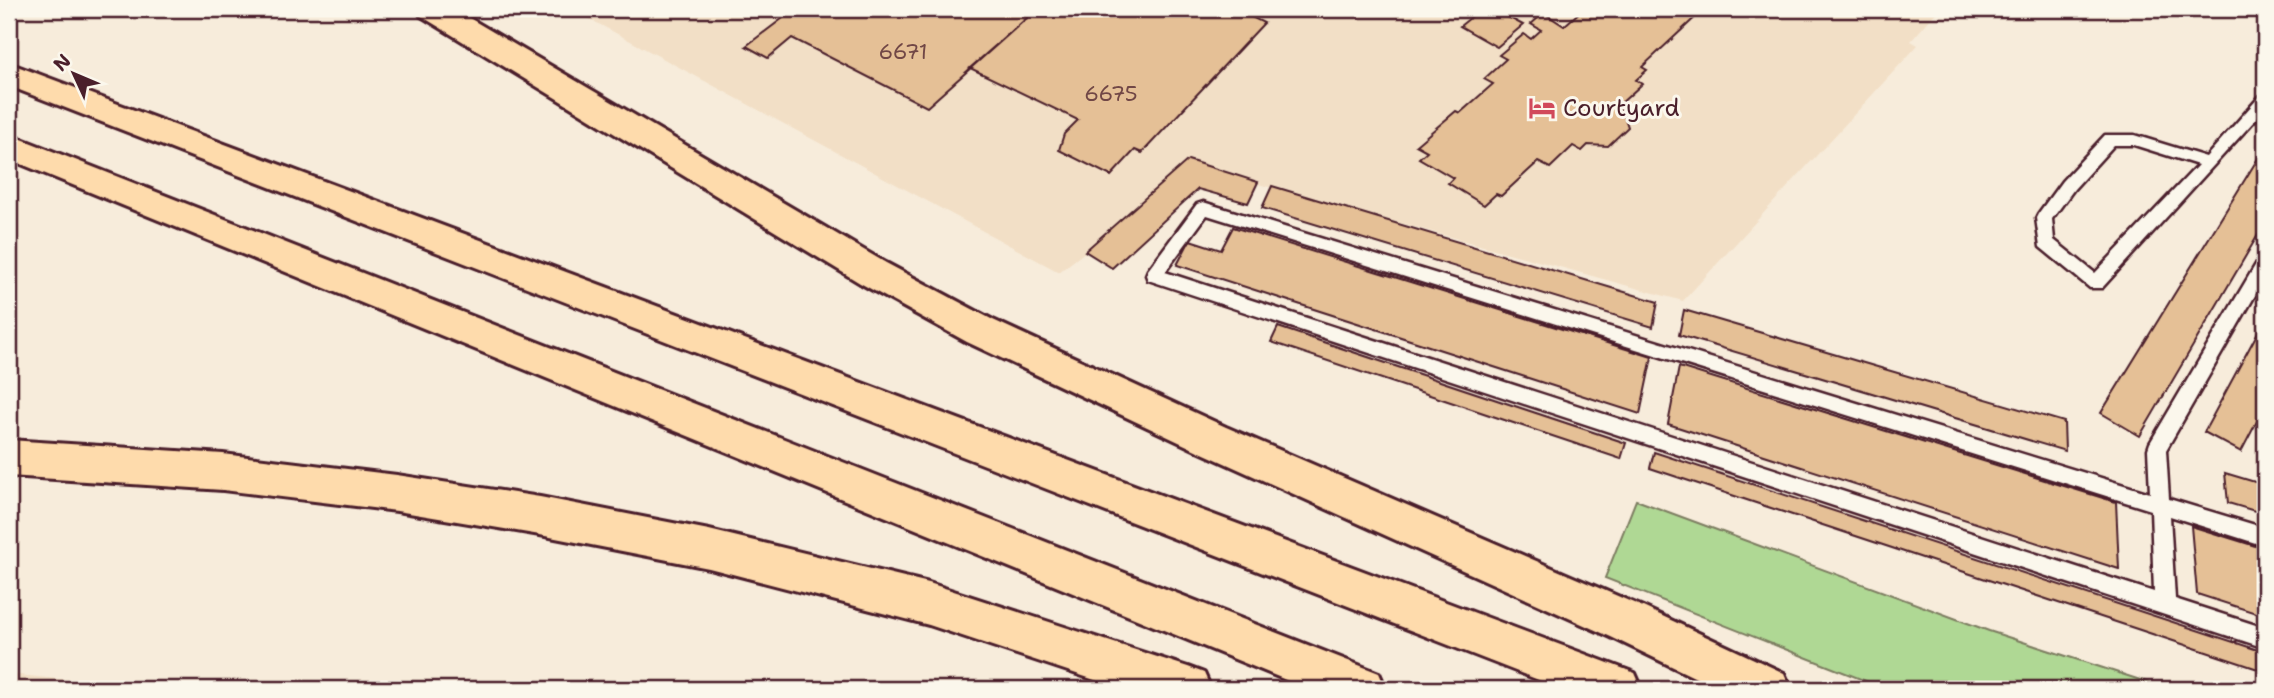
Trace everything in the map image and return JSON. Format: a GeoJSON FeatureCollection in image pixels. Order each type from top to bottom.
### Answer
{"type":"FeatureCollection","features":[{"type":"Feature","properties":{"kind":"highway"},"geometry":{"type":"LineString","coordinates":[[432,9],[861,266],[980,331],[1212,439],[1627,622],[1768,689]]}},
{"type":"Feature","properties":{"kind":"highway"},"geometry":{"type":"LineString","coordinates":[[9,74],[1619,689]]}},
{"type":"Feature","properties":{"kind":"highway"},"geometry":{"type":"LineString","coordinates":[[9,146],[1363,689]]}},
{"type":"Feature","properties":{"kind":"highway"},"geometry":{"type":"LineString","coordinates":[[9,458],[223,472],[397,493],[540,516],[696,546],[929,604],[1188,689]]}},
{"type":"Feature","properties":{"kind":"lane"},"geometry":{"type":"LineString","coordinates":[[2208,163],[2134,140],[2110,139],[2068,185],[2044,218],[2046,243],[2096,284],[2208,163],[2265,100]]}},
{"type":"Feature","properties":{"kind":"lane"},"geometry":{"type":"LineString","coordinates":[[2265,537],[1203,208],[1154,275],[2265,638]]}},
{"type":"Feature","properties":{"kind":"lane"},"geometry":{"type":"LineString","coordinates":[[2165,605],[2157,449],[2265,264]]}},
{"type":"Feature","properties":{"kind":"shaded area"},"geometry":{"type":"Polygon","coordinates":[[[571,9],[1939,9],[1911,41],[1918,45],[1683,301],[1196,167],[1059,272],[571,9]]]}},
{"type":"Feature","properties":{"kind":"shaded area"},"geometry":{"type":"Polygon","coordinates":[[[9,674],[154,689],[9,689],[9,674]]]}},
{"type":"Feature","properties":{"kind":"green space"},"geometry":{"type":"Polygon","coordinates":[[[1636,500],[1989,631],[2168,689],[1886,689],[1605,578],[1636,500]]]}},
{"type":"Feature","properties":{"kind":"building"},"geometry":{"type":"Polygon","coordinates":[[[795,9],[1037,9],[927,107],[792,38],[768,58],[746,46],[795,9]]]}},
{"type":"Feature","properties":{"kind":"building"},"geometry":{"type":"Polygon","coordinates":[[[1037,9],[1235,9],[1264,23],[1142,153],[1135,150],[1111,176],[1059,150],[1064,134],[1078,120],[970,68],[1037,9]]]}},
{"type":"Feature","properties":{"kind":"building"},"geometry":{"type":"Polygon","coordinates":[[[1481,9],[1493,9],[1523,25],[1497,47],[1460,26],[1481,9]]]}},
{"type":"Feature","properties":{"kind":"building","name":"Courtyard"},"geometry":{"type":"Polygon","coordinates":[[[1583,9],[1702,11],[1642,67],[1647,70],[1636,80],[1642,84],[1619,105],[1612,102],[1624,115],[1628,127],[1608,146],[1588,145],[1582,151],[1573,146],[1550,168],[1538,162],[1501,196],[1496,194],[1484,205],[1448,183],[1453,178],[1419,158],[1427,151],[1416,145],[1456,111],[1460,113],[1493,84],[1484,79],[1506,59],[1499,55],[1524,34],[1531,39],[1541,30],[1531,24],[1544,13],[1564,26],[1583,9]]]}},
{"type":"Feature","properties":{"kind":"building"},"geometry":{"type":"Polygon","coordinates":[[[2265,147],[2265,223],[2140,436],[2101,413],[2265,147]]]}},
{"type":"Feature","properties":{"kind":"building"},"geometry":{"type":"Polygon","coordinates":[[[1188,160],[1258,182],[1248,203],[1198,189],[1112,268],[1085,251],[1188,160]]]}},
{"type":"Feature","properties":{"kind":"building"},"geometry":{"type":"Polygon","coordinates":[[[1272,186],[1658,302],[1653,327],[1262,208],[1272,186]]]}},
{"type":"Feature","properties":{"kind":"building"},"geometry":{"type":"Polygon","coordinates":[[[1233,227],[1652,357],[1640,414],[1177,265],[1190,240],[1221,250],[1233,227]]]}},
{"type":"Feature","properties":{"kind":"building"},"geometry":{"type":"Polygon","coordinates":[[[1684,310],[2064,422],[2065,451],[1679,335],[1684,310]]]}},
{"type":"Feature","properties":{"kind":"building"},"geometry":{"type":"Polygon","coordinates":[[[2265,319],[2265,406],[2241,452],[2204,432],[2265,319]]]}},
{"type":"Feature","properties":{"kind":"building"},"geometry":{"type":"Polygon","coordinates":[[[1278,327],[1626,443],[1621,459],[1271,342],[1278,327]]]}},
{"type":"Feature","properties":{"kind":"building"},"geometry":{"type":"Polygon","coordinates":[[[1679,367],[2116,502],[2119,569],[1668,424],[1679,367]]]}},
{"type":"Feature","properties":{"kind":"building"},"geometry":{"type":"Polygon","coordinates":[[[1654,452],[2261,651],[2264,671],[1650,468],[1654,452]]]}},
{"type":"Feature","properties":{"kind":"building"},"geometry":{"type":"Polygon","coordinates":[[[2225,473],[2265,485],[2265,514],[2228,503],[2225,473]]]}},
{"type":"Feature","properties":{"kind":"building"},"geometry":{"type":"Polygon","coordinates":[[[2191,526],[2265,549],[2265,616],[2197,594],[2191,526]]]}},
{"type":"Feature","properties":{"kind":"place","name":"Courtyard"},"geometry":{"type":"Point","coordinates":[1542,108]}}]}
